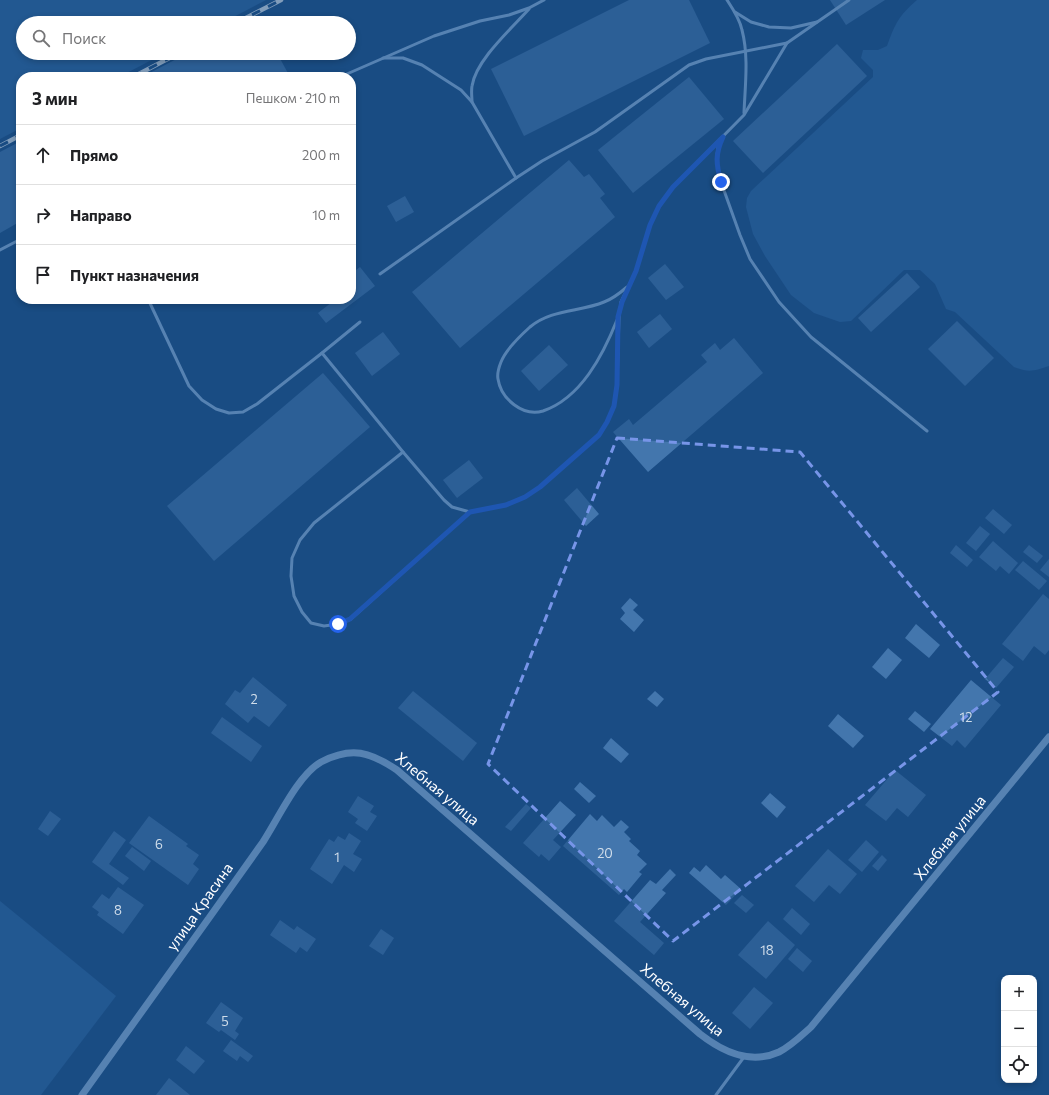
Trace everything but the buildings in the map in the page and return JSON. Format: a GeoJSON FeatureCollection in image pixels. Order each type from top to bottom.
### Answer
{"type":"FeatureCollection","features":[{"type":"Feature","properties":{"kind":"street","name":"Хлебная улица"},"geometry":{"type":"LineString","coordinates":[[352,753],[366,753],[382,760],[397,770],[714,1046],[744,1057],[763,1056],[779,1052],[794,1043],[811,1027],[1049,737]]}},
{"type":"Feature","properties":{"kind":"street","name":"улица Красина"},"geometry":{"type":"LineString","coordinates":[[82,1095],[263,842],[302,778],[321,762],[336,756],[352,753]]}},
{"type":"Feature","properties":{"kind":"lane"},"geometry":{"type":"LineString","coordinates":[[351,72],[434,36],[480,21],[509,15],[529,8],[544,0]]}},
{"type":"Feature","properties":{"kind":"lane"},"geometry":{"type":"LineString","coordinates":[[727,0],[735,12],[742,30],[746,52],[744,115]]}},
{"type":"Feature","properties":{"kind":"lane"},"geometry":{"type":"LineString","coordinates":[[380,274],[516,178],[542,161],[595,132],[689,65],[706,59],[787,43],[849,0]]}},
{"type":"Feature","properties":{"kind":"lane"},"geometry":{"type":"LineString","coordinates":[[472,102],[472,86],[478,70],[487,55],[529,8]]}},
{"type":"Feature","properties":{"kind":"lane"},"geometry":{"type":"LineString","coordinates":[[735,12],[751,22],[769,27],[791,28],[819,21]]}},
{"type":"Feature","properties":{"kind":"lane"},"geometry":{"type":"LineString","coordinates":[[628,286],[616,297],[605,302],[548,316],[530,326],[507,350],[501,361],[498,379],[502,391],[509,400],[519,408],[528,412],[540,412],[563,400],[580,385],[589,374],[608,342],[628,286],[636,271],[650,225],[659,206],[673,187],[744,115],[787,43]]}},
{"type":"Feature","properties":{"kind":"lane"},"geometry":{"type":"LineString","coordinates":[[382,58],[403,58],[422,65],[461,90],[472,102],[516,178]]}},
{"type":"Feature","properties":{"kind":"lane"},"geometry":{"type":"LineString","coordinates":[[723,137],[718,148],[717,155],[718,170],[721,182],[740,236],[750,259],[763,280],[779,302],[811,337],[927,431]]}},
{"type":"Feature","properties":{"kind":"lane"},"geometry":{"type":"LineString","coordinates":[[0,250],[16,242]]}},
{"type":"Feature","properties":{"kind":"lane"},"geometry":{"type":"LineString","coordinates":[[150,304],[190,386],[202,400],[216,409],[229,413],[243,412],[257,404],[360,322]]}},
{"type":"Feature","properties":{"kind":"lane"},"geometry":{"type":"LineString","coordinates":[[322,353],[444,500],[452,507],[470,512],[506,505],[525,497],[540,487],[599,435],[614,406],[617,385],[618,317]]}},
{"type":"Feature","properties":{"kind":"lane"},"geometry":{"type":"LineString","coordinates":[[403,452],[314,523],[300,540],[292,558],[291,576],[294,596],[302,612],[311,623],[324,626],[338,624],[350,619],[470,512]]}},
{"type":"Feature","properties":{"kind":"lane"},"geometry":{"type":"LineString","coordinates":[[716,1095],[744,1057]]}},
{"type":"Feature","properties":{"kind":"highlighted area"},"geometry":{"type":"Polygon","coordinates":[[[617,438],[800,452],[998,692],[673,941],[488,764],[617,438]]]}},
{"type":"Feature","properties":{"kind":"shaded area"},"geometry":{"type":"Polygon","coordinates":[[[0,0],[266,0],[235,16],[16,16],[16,60],[152,60],[129,72],[16,72],[16,131],[0,139],[0,0]]]}},
{"type":"Feature","properties":{"kind":"shaded area"},"geometry":{"type":"Polygon","coordinates":[[[917,0],[1049,0],[1049,366],[1032,371],[1014,367],[955,312],[946,309],[935,284],[920,270],[904,270],[851,321],[840,322],[814,313],[791,295],[765,256],[753,234],[746,207],[747,198],[751,191],[873,77],[873,70],[861,58],[863,50],[878,50],[887,46],[898,20],[917,0]]]}},
{"type":"Feature","properties":{"kind":"shaded area"},"geometry":{"type":"Polygon","coordinates":[[[0,901],[116,996],[41,1095],[0,1095],[0,901]]]}},
{"type":"Feature","properties":{"kind":"railway"},"geometry":{"type":"LineString","coordinates":[[250,16],[281,0]]}},
{"type":"Feature","properties":{"kind":"railway"},"geometry":{"type":"LineString","coordinates":[[143,72],[166,60]]}},
{"type":"Feature","properties":{"kind":"railway"},"geometry":{"type":"LineString","coordinates":[[0,146],[16,138]]}},
{"type":"Feature","properties":{"kind":"route"},"geometry":{"type":"LineString","coordinates":[[338,624],[350,619],[470,512],[506,505],[525,497],[540,487],[599,435],[614,406],[617,385],[618,317],[628,286],[636,271],[650,225],[659,206],[673,187],[723,137],[718,148],[717,155],[718,170],[721,182]]}}]}
